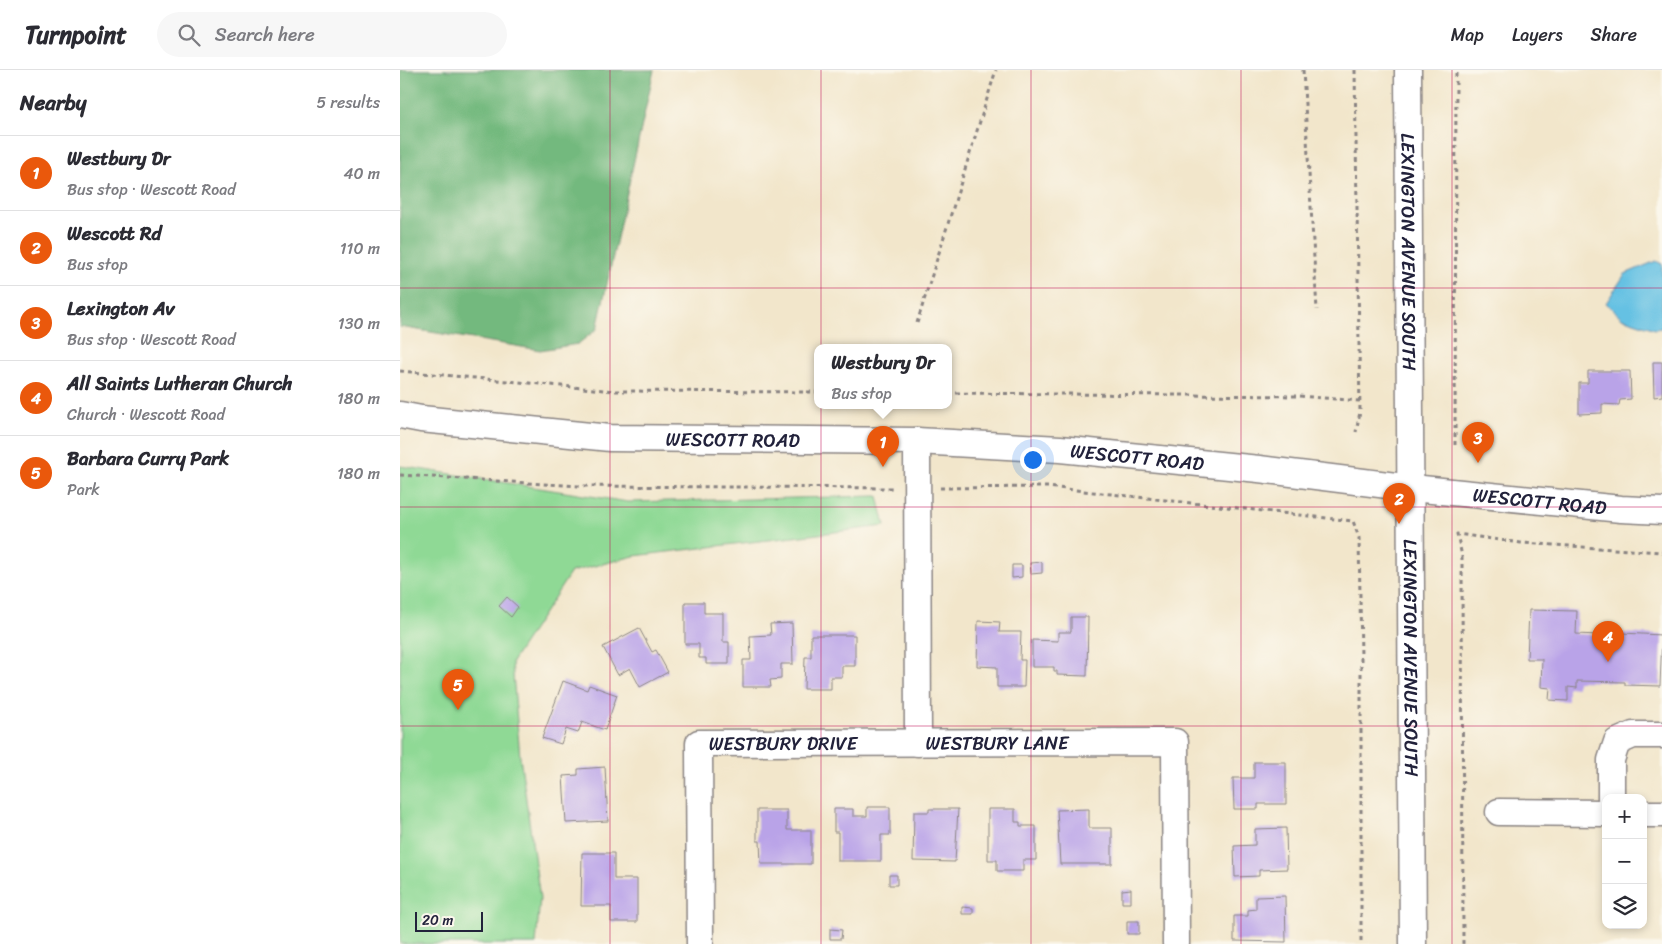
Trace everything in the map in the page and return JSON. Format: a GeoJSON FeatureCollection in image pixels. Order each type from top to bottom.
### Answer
{"type":"FeatureCollection","features":[{"type":"Feature","properties":{"kind":"street","name":"LEXINGTON AVENUE SOUTH"},"geometry":{"type":"LineString","coordinates":[[1408,70],[1412,488],[1413,944]]}},
{"type":"Feature","properties":{"kind":"street","name":"WESCOTT ROAD"},"geometry":{"type":"LineString","coordinates":[[400,415],[421,419],[610,438],[917,440],[1060,449],[1260,469],[1412,488],[1621,509],[1662,511]]}},
{"type":"Feature","properties":{"kind":"street","name":"WESTBURY LANE"},"geometry":{"type":"LineString","coordinates":[[917,440],[918,743],[1175,742],[1176,944]]}},
{"type":"Feature","properties":{"kind":"street"},"geometry":{"type":"LineString","coordinates":[[1611,794],[1611,760],[1617,742],[1633,735],[1662,735]]}},
{"type":"Feature","properties":{"kind":"street","name":"WESTBURY DRIVE"},"geometry":{"type":"LineString","coordinates":[[700,944],[699,743],[918,743]]}},
{"type":"Feature","properties":{"kind":"street"},"geometry":{"type":"LineString","coordinates":[[1499,812],[1602,813]]}},
{"type":"Feature","properties":{"kind":"street"},"geometry":{"type":"LineString","coordinates":[[1647,814],[1662,814]]}},
{"type":"Feature","properties":{"kind":"path"},"geometry":{"type":"LineString","coordinates":[[917,323],[996,70]]}},
{"type":"Feature","properties":{"kind":"path"},"geometry":{"type":"LineString","coordinates":[[1303,70],[1318,310]]}},
{"type":"Feature","properties":{"kind":"path"},"geometry":{"type":"LineString","coordinates":[[1355,70],[1360,401],[1356,432]]}},
{"type":"Feature","properties":{"kind":"path"},"geometry":{"type":"LineString","coordinates":[[1455,445],[1456,70]]}},
{"type":"Feature","properties":{"kind":"path"},"geometry":{"type":"LineString","coordinates":[[400,371],[615,392],[814,392]]}},
{"type":"Feature","properties":{"kind":"path"},"geometry":{"type":"LineString","coordinates":[[952,393],[1300,396],[1360,401]]}},
{"type":"Feature","properties":{"kind":"path"},"geometry":{"type":"LineString","coordinates":[[400,475],[578,486],[1048,487],[1353,521],[1359,538],[1361,944]]}},
{"type":"Feature","properties":{"kind":"path"},"geometry":{"type":"LineString","coordinates":[[1463,944],[1462,556],[1457,534],[1521,543],[1662,552]]}},
{"type":"Feature","properties":{"kind":"green space"},"geometry":{"type":"Polygon","coordinates":[[[400,70],[654,70],[597,329],[578,344],[540,350],[400,327],[400,70]]]}},
{"type":"Feature","properties":{"kind":"green space"},"geometry":{"type":"Polygon","coordinates":[[[400,466],[628,502],[878,496],[885,526],[634,556],[571,572],[512,662],[520,757],[540,898],[536,944],[400,944],[400,466]]]}},
{"type":"Feature","properties":{"kind":"water"},"geometry":{"type":"Polygon","coordinates":[[[1656,261],[1662,264],[1662,328],[1655,329],[1622,318],[1606,303],[1625,274],[1656,261]]]}},
{"type":"Feature","properties":{"kind":"building"},"geometry":{"type":"Polygon","coordinates":[[[1653,362],[1662,362],[1662,396],[1654,397],[1653,362]]]}},
{"type":"Feature","properties":{"kind":"building"},"geometry":{"type":"Polygon","coordinates":[[[1588,371],[1630,371],[1631,399],[1620,400],[1619,405],[1602,404],[1602,413],[1579,414],[1579,383],[1588,383],[1588,371]]]}},
{"type":"Feature","properties":{"kind":"building"},"geometry":{"type":"Polygon","coordinates":[[[1042,562],[1042,573],[1031,574],[1030,563],[1042,562]]]}},
{"type":"Feature","properties":{"kind":"building"},"geometry":{"type":"Polygon","coordinates":[[[1012,565],[1022,565],[1022,577],[1012,578],[1012,565]]]}},
{"type":"Feature","properties":{"kind":"building"},"geometry":{"type":"Polygon","coordinates":[[[507,597],[518,607],[511,617],[499,606],[507,597]]]}},
{"type":"Feature","properties":{"kind":"building"},"geometry":{"type":"Polygon","coordinates":[[[685,602],[704,602],[704,613],[723,613],[723,642],[729,642],[729,664],[706,664],[706,658],[699,658],[699,644],[685,644],[685,602]]]}},
{"type":"Feature","properties":{"kind":"building"},"geometry":{"type":"Polygon","coordinates":[[[1529,610],[1577,611],[1576,634],[1622,636],[1622,633],[1662,635],[1660,686],[1625,685],[1625,682],[1577,681],[1577,688],[1568,687],[1568,701],[1549,700],[1550,688],[1541,687],[1542,659],[1527,659],[1529,610]]]}},
{"type":"Feature","properties":{"kind":"building"},"geometry":{"type":"Polygon","coordinates":[[[1071,617],[1088,617],[1087,676],[1057,675],[1054,667],[1032,667],[1032,640],[1058,641],[1058,632],[1071,632],[1071,617]]]}},
{"type":"Feature","properties":{"kind":"building"},"geometry":{"type":"Polygon","coordinates":[[[978,621],[1000,622],[999,632],[1021,632],[1020,660],[1025,660],[1024,687],[997,687],[997,667],[977,666],[978,621]]]}},
{"type":"Feature","properties":{"kind":"building"},"geometry":{"type":"Polygon","coordinates":[[[792,623],[793,664],[781,664],[781,679],[770,680],[771,687],[743,687],[743,660],[751,660],[750,636],[771,635],[770,624],[792,623]]]}},
{"type":"Feature","properties":{"kind":"building"},"geometry":{"type":"Polygon","coordinates":[[[639,628],[652,652],[656,650],[668,672],[640,687],[630,668],[618,675],[603,647],[639,628]]]}},
{"type":"Feature","properties":{"kind":"building"},"geometry":{"type":"Polygon","coordinates":[[[811,635],[855,635],[855,666],[842,666],[842,677],[831,677],[831,689],[804,689],[805,657],[811,657],[811,635]]]}},
{"type":"Feature","properties":{"kind":"building"},"geometry":{"type":"Polygon","coordinates":[[[563,681],[587,690],[589,685],[617,695],[605,730],[582,722],[578,733],[566,729],[561,744],[542,738],[563,681]]]}},
{"type":"Feature","properties":{"kind":"building"},"geometry":{"type":"Polygon","coordinates":[[[1254,762],[1286,762],[1286,804],[1258,804],[1258,809],[1234,809],[1233,778],[1254,778],[1254,762]]]}},
{"type":"Feature","properties":{"kind":"building"},"geometry":{"type":"Polygon","coordinates":[[[605,767],[608,821],[566,823],[563,776],[578,775],[578,769],[605,767]]]}},
{"type":"Feature","properties":{"kind":"building"},"geometry":{"type":"Polygon","coordinates":[[[867,807],[890,807],[890,835],[881,835],[881,861],[838,861],[838,832],[834,832],[834,809],[853,809],[853,816],[867,816],[867,807]]]}},
{"type":"Feature","properties":{"kind":"building"},"geometry":{"type":"Polygon","coordinates":[[[929,809],[958,809],[955,862],[913,861],[914,812],[929,812],[929,809]]]}},
{"type":"Feature","properties":{"kind":"building"},"geometry":{"type":"Polygon","coordinates":[[[988,809],[1015,809],[1015,822],[1020,822],[1020,826],[1036,826],[1036,860],[1023,860],[1023,871],[997,871],[997,860],[988,860],[988,809]]]}},
{"type":"Feature","properties":{"kind":"building"},"geometry":{"type":"Polygon","coordinates":[[[1089,809],[1089,828],[1112,828],[1112,864],[1060,864],[1057,810],[1089,809]]]}},
{"type":"Feature","properties":{"kind":"building"},"geometry":{"type":"Polygon","coordinates":[[[757,810],[787,810],[787,830],[811,830],[811,864],[761,864],[760,841],[757,841],[757,810]]]}},
{"type":"Feature","properties":{"kind":"building"},"geometry":{"type":"Polygon","coordinates":[[[1286,828],[1287,869],[1259,870],[1259,876],[1235,877],[1234,846],[1255,845],[1255,829],[1286,828]]]}},
{"type":"Feature","properties":{"kind":"building"},"geometry":{"type":"Polygon","coordinates":[[[582,853],[614,853],[614,879],[637,879],[637,922],[611,922],[611,906],[581,906],[582,853]]]}},
{"type":"Feature","properties":{"kind":"building"},"geometry":{"type":"Polygon","coordinates":[[[889,875],[897,875],[897,885],[889,885],[889,875]]]}},
{"type":"Feature","properties":{"kind":"building"},"geometry":{"type":"Polygon","coordinates":[[[1131,889],[1131,903],[1122,903],[1122,890],[1131,889]]]}},
{"type":"Feature","properties":{"kind":"building"},"geometry":{"type":"Polygon","coordinates":[[[1285,896],[1286,942],[1234,941],[1234,916],[1248,916],[1248,910],[1256,909],[1256,897],[1285,896]]]}},
{"type":"Feature","properties":{"kind":"building"},"geometry":{"type":"Polygon","coordinates":[[[962,907],[973,908],[973,914],[962,914],[962,907]]]}},
{"type":"Feature","properties":{"kind":"building"},"geometry":{"type":"Polygon","coordinates":[[[1127,921],[1139,921],[1139,934],[1127,934],[1127,921]]]}},
{"type":"Feature","properties":{"kind":"building"},"geometry":{"type":"Polygon","coordinates":[[[830,929],[842,930],[841,939],[830,939],[830,929]]]}},
{"type":"Feature","properties":{"kind":"place","name":"Lexington Av"},"geometry":{"type":"Point","coordinates":[1478,463]}},
{"type":"Feature","properties":{"kind":"place","name":"Westbury Dr"},"geometry":{"type":"Point","coordinates":[883,467]}},
{"type":"Feature","properties":{"kind":"place","name":"Wescott Rd"},"geometry":{"type":"Point","coordinates":[1399,524]}},
{"type":"Feature","properties":{"kind":"place","name":"All Saints Lutheran Church"},"geometry":{"type":"Point","coordinates":[1608,662]}},
{"type":"Feature","properties":{"kind":"place","name":"Barbara Curry Park"},"geometry":{"type":"Point","coordinates":[458,710]}}]}
